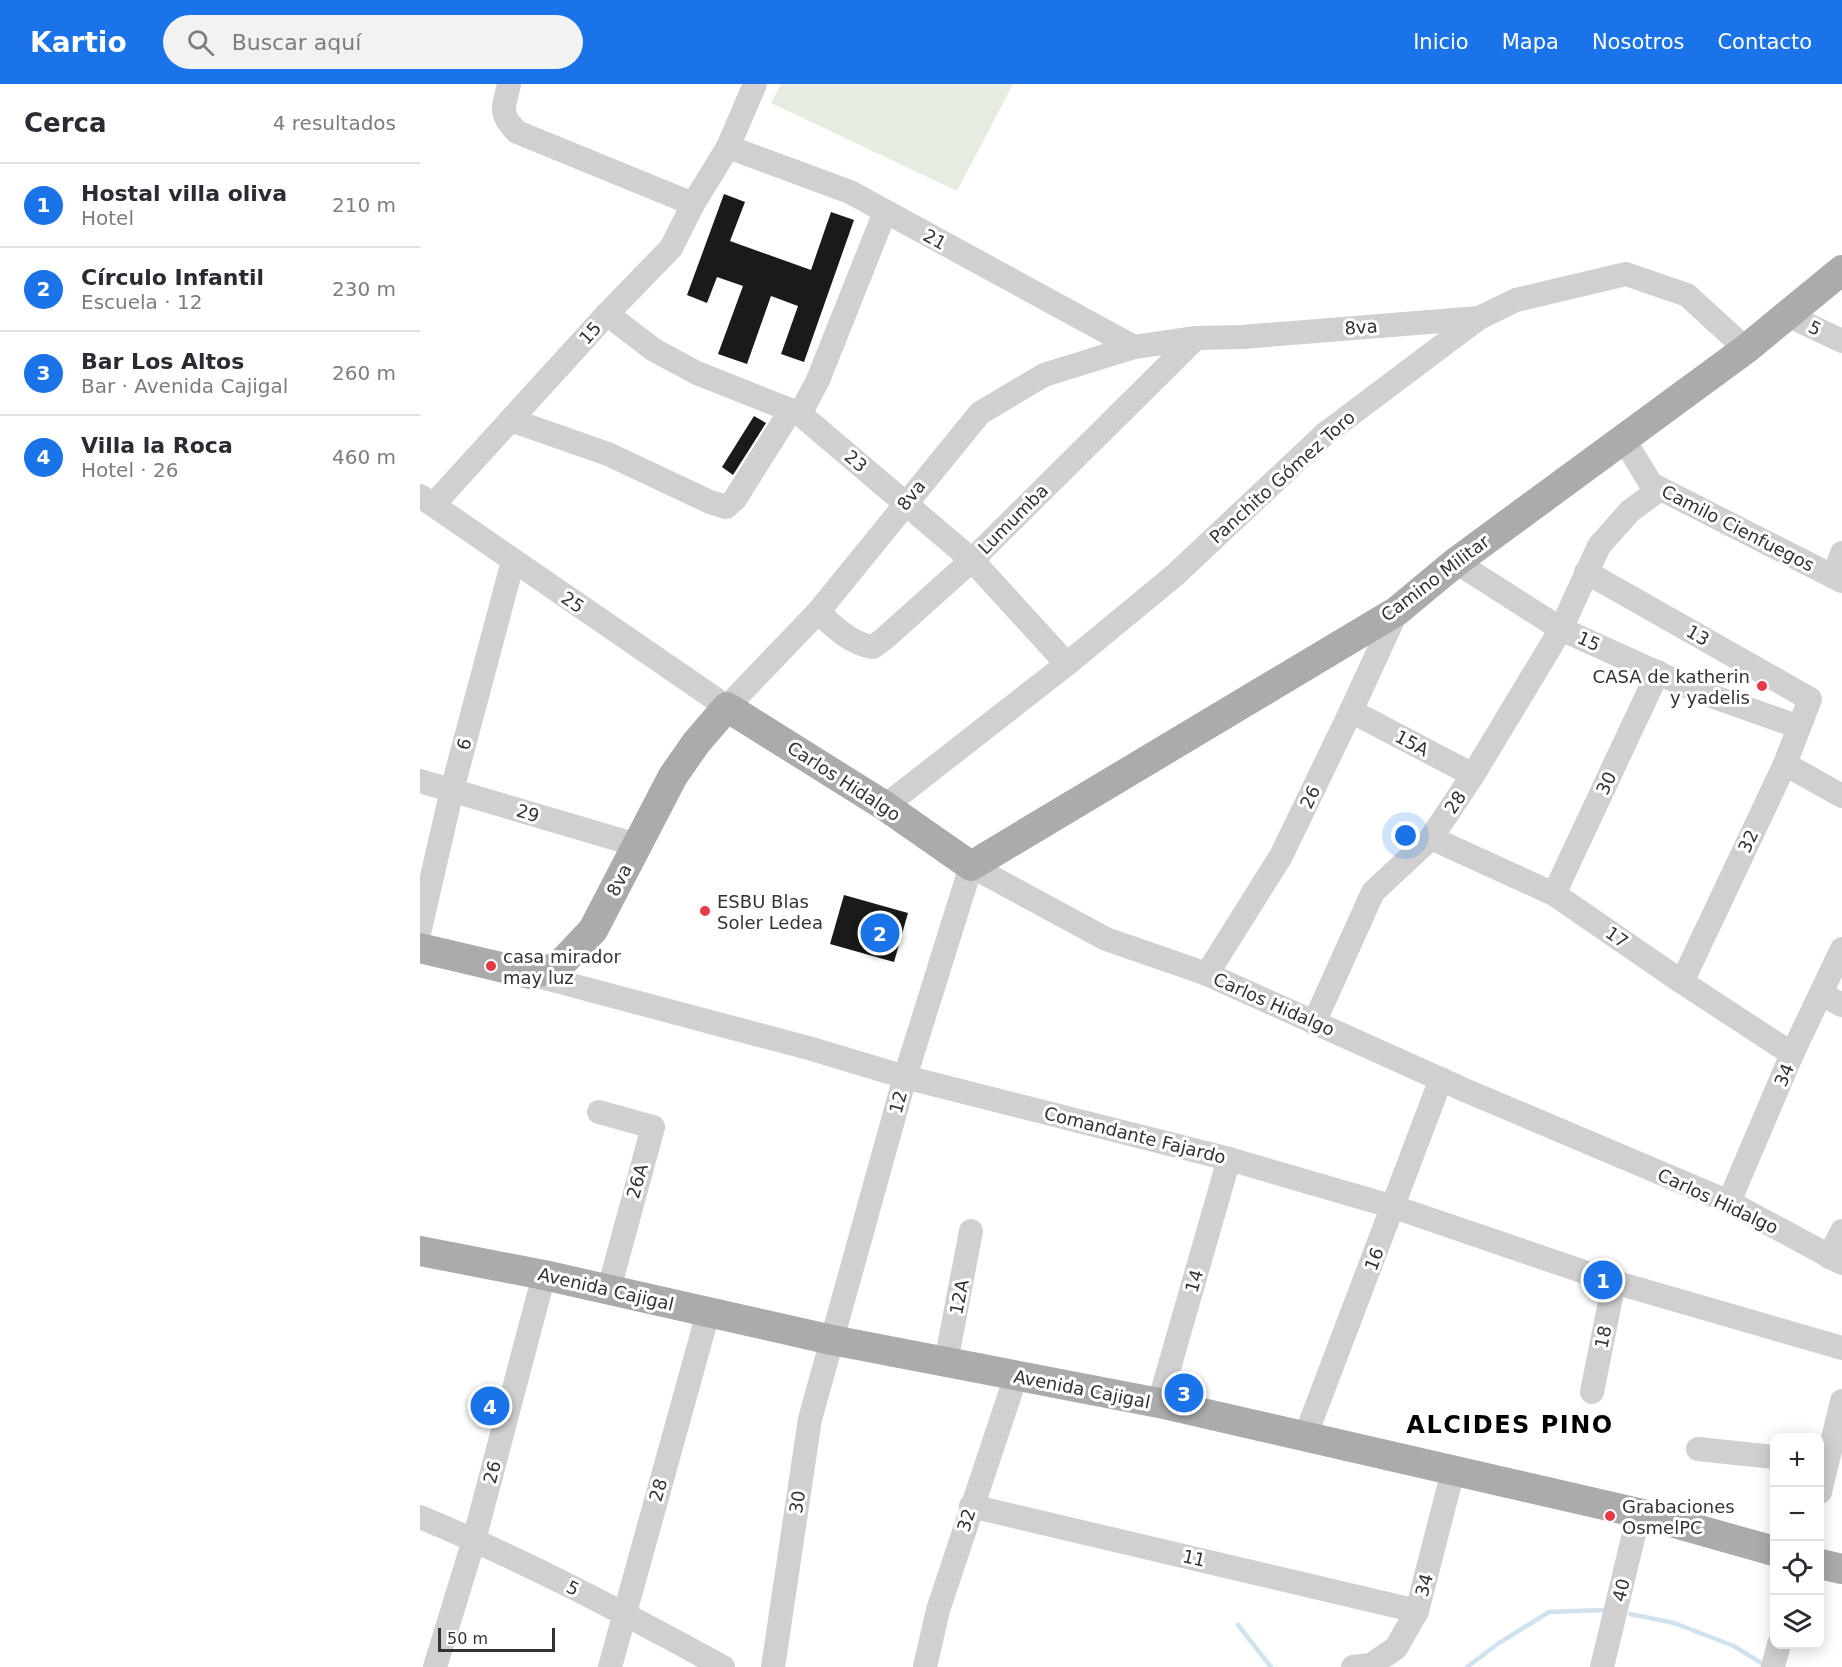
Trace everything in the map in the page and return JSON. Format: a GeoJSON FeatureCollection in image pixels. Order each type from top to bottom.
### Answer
{"type":"FeatureCollection","features":[{"type":"Feature","properties":{"kind":"main road","name":"Camino Militar"},"geometry":{"type":"LineString","coordinates":[[971,866],[1397,611],[1456,562],[1746,349],[1842,270]]}},
{"type":"Feature","properties":{"kind":"main road","name":"Carlos Hidalgo"},"geometry":{"type":"LineString","coordinates":[[727,707],[885,806],[971,866]]}},
{"type":"Feature","properties":{"kind":"main road","name":"8va"},"geometry":{"type":"LineString","coordinates":[[530,974],[558,967],[593,930],[673,776],[696,743],[727,707]]}},
{"type":"Feature","properties":{"kind":"main road","name":"Comandante Fajardo"},"geometry":{"type":"LineString","coordinates":[[420,948],[530,974]]}},
{"type":"Feature","properties":{"kind":"main road","name":"Avenida Cajigal"},"geometry":{"type":"LineString","coordinates":[[420,1251],[609,1289],[832,1340],[1158,1404],[1640,1513],[1770,1550]]}},
{"type":"Feature","properties":{"kind":"main road"},"geometry":{"type":"LineString","coordinates":[[1824,1565],[1842,1569]]}},
{"type":"Feature","properties":{"kind":"street"},"geometry":{"type":"LineString","coordinates":[[509,84],[504,108],[506,121],[517,132],[693,204]]}},
{"type":"Feature","properties":{"kind":"street","name":"15"},"geometry":{"type":"LineString","coordinates":[[426,500],[511,420],[607,314],[671,248],[693,204],[728,147],[755,84]]}},
{"type":"Feature","properties":{"kind":"street","name":"21"},"geometry":{"type":"LineString","coordinates":[[728,147],[850,192],[1134,347]]}},
{"type":"Feature","properties":{"kind":"street"},"geometry":{"type":"LineString","coordinates":[[511,420],[608,454],[710,502],[726,507],[735,499],[818,380],[885,212]]}},
{"type":"Feature","properties":{"kind":"street","name":"Panchito Gómez Toro"},"geometry":{"type":"LineString","coordinates":[[885,806],[1175,575],[1326,433],[1479,318],[1515,300],[1626,274],[1687,295],[1746,349]]}},
{"type":"Feature","properties":{"kind":"street","name":"23"},"geometry":{"type":"LineString","coordinates":[[607,314],[654,350],[697,374],[796,412],[972,560],[1066,663]]}},
{"type":"Feature","properties":{"kind":"street","name":"5"},"geometry":{"type":"LineString","coordinates":[[1787,315],[1842,341]]}},
{"type":"Feature","properties":{"kind":"street","name":"8va"},"geometry":{"type":"LineString","coordinates":[[727,707],[818,612],[905,502],[980,413],[1044,375],[1134,347],[1196,338],[1242,337],[1479,318]]}},
{"type":"Feature","properties":{"kind":"street","name":"Lumumba"},"geometry":{"type":"LineString","coordinates":[[818,612],[836,629],[863,646],[873,647],[972,560],[1196,338]]}},
{"type":"Feature","properties":{"kind":"street","name":"Camilo Cienfuegos"},"geometry":{"type":"LineString","coordinates":[[1623,438],[1651,484],[1838,578]]}},
{"type":"Feature","properties":{"kind":"street","name":"28"},"geometry":{"type":"LineString","coordinates":[[1314,1023],[1373,892],[1431,838],[1473,775],[1561,629],[1599,546],[1630,511],[1660,489]]}},
{"type":"Feature","properties":{"kind":"street","name":"25"},"geometry":{"type":"LineString","coordinates":[[426,500],[727,707]]}},
{"type":"Feature","properties":{"kind":"street"},"geometry":{"type":"LineString","coordinates":[[1838,578],[1842,554]]}},
{"type":"Feature","properties":{"kind":"street","name":"6"},"geometry":{"type":"LineString","coordinates":[[420,929],[452,790],[513,561]]}},
{"type":"Feature","properties":{"kind":"street","name":"15"},"geometry":{"type":"LineString","coordinates":[[1456,562],[1561,629],[1700,692],[1799,727]]}},
{"type":"Feature","properties":{"kind":"street","name":"13"},"geometry":{"type":"LineString","coordinates":[[1586,572],[1810,699]]}},
{"type":"Feature","properties":{"kind":"street","name":"26"},"geometry":{"type":"LineString","coordinates":[[1207,974],[1281,856],[1352,711],[1397,611]]}},
{"type":"Feature","properties":{"kind":"street","name":"30"},"geometry":{"type":"LineString","coordinates":[[1554,894],[1658,672]]}},
{"type":"Feature","properties":{"kind":"street","name":"32"},"geometry":{"type":"LineString","coordinates":[[1682,982],[1785,764],[1810,699]]}},
{"type":"Feature","properties":{"kind":"street","name":"15A"},"geometry":{"type":"LineString","coordinates":[[1352,711],[1473,775]]}},
{"type":"Feature","properties":{"kind":"street"},"geometry":{"type":"LineString","coordinates":[[1785,764],[1842,796]]}},
{"type":"Feature","properties":{"kind":"street","name":"29"},"geometry":{"type":"LineString","coordinates":[[420,781],[637,845]]}},
{"type":"Feature","properties":{"kind":"street","name":"17"},"geometry":{"type":"LineString","coordinates":[[1431,838],[1554,894],[1792,1054]]}},
{"type":"Feature","properties":{"kind":"street","name":"Carlos Hidalgo"},"geometry":{"type":"LineString","coordinates":[[971,866],[1106,939],[1207,974],[1441,1079],[1729,1202],[1836,1260]]}},
{"type":"Feature","properties":{"kind":"street","name":"12"},"geometry":{"type":"LineString","coordinates":[[832,1340],[905,1077],[971,866]]}},
{"type":"Feature","properties":{"kind":"street","name":"34"},"geometry":{"type":"LineString","coordinates":[[1729,1202],[1792,1054],[1842,949]]}},
{"type":"Feature","properties":{"kind":"street","name":"Comandante Fajardo"},"geometry":{"type":"LineString","coordinates":[[530,974],[812,1049],[905,1077],[1229,1159],[1394,1207],[1614,1282],[1842,1348]]}},
{"type":"Feature","properties":{"kind":"street"},"geometry":{"type":"LineString","coordinates":[[1821,994],[1842,1005]]}},
{"type":"Feature","properties":{"kind":"street","name":"16"},"geometry":{"type":"LineString","coordinates":[[1305,1437],[1441,1079]]}},
{"type":"Feature","properties":{"kind":"street","name":"26A"},"geometry":{"type":"LineString","coordinates":[[599,1112],[653,1127],[609,1289]]}},
{"type":"Feature","properties":{"kind":"street","name":"14"},"geometry":{"type":"LineString","coordinates":[[1158,1404],[1229,1159]]}},
{"type":"Feature","properties":{"kind":"street"},"geometry":{"type":"LineString","coordinates":[[1836,1260],[1842,1231]]}},
{"type":"Feature","properties":{"kind":"street","name":"12A"},"geometry":{"type":"LineString","coordinates":[[946,1362],[971,1232]]}},
{"type":"Feature","properties":{"kind":"street","name":"26"},"geometry":{"type":"LineString","coordinates":[[431,1658],[474,1540],[544,1275]]}},
{"type":"Feature","properties":{"kind":"street","name":"18"},"geometry":{"type":"LineString","coordinates":[[1592,1392],[1614,1282]]}},
{"type":"Feature","properties":{"kind":"street","name":"28"},"geometry":{"type":"LineString","coordinates":[[610,1667],[708,1313]]}},
{"type":"Feature","properties":{"kind":"street","name":"30"},"geometry":{"type":"LineString","coordinates":[[773,1667],[810,1419],[832,1340]]}},
{"type":"Feature","properties":{"kind":"street","name":"32"},"geometry":{"type":"LineString","coordinates":[[925,1667],[938,1610],[1016,1376]]}},
{"type":"Feature","properties":{"kind":"street"},"geometry":{"type":"LineString","coordinates":[[1822,1487],[1830,1463],[1842,1401]]}},
{"type":"Feature","properties":{"kind":"street"},"geometry":{"type":"LineString","coordinates":[[1698,1449],[1770,1457]]}},
{"type":"Feature","properties":{"kind":"street","name":"34"},"geometry":{"type":"LineString","coordinates":[[1353,1667],[1371,1665],[1396,1648],[1417,1611],[1453,1471]]}},
{"type":"Feature","properties":{"kind":"street","name":"11"},"geometry":{"type":"LineString","coordinates":[[971,1506],[1417,1611]]}},
{"type":"Feature","properties":{"kind":"street","name":"40"},"geometry":{"type":"LineString","coordinates":[[1602,1667],[1640,1513]]}},
{"type":"Feature","properties":{"kind":"street","name":"5"},"geometry":{"type":"LineString","coordinates":[[420,1517],[474,1540],[624,1613],[723,1667]]}},
{"type":"Feature","properties":{"kind":"street"},"geometry":{"type":"LineString","coordinates":[[1773,1667],[1778,1649]]}},
{"type":"Feature","properties":{"kind":"shaded area"},"geometry":{"type":"Polygon","coordinates":[[[781,84],[1013,84],[957,191],[771,103],[781,84]]]}},
{"type":"Feature","properties":{"kind":"building"},"geometry":{"type":"Polygon","coordinates":[[[724,194],[745,202],[730,241],[811,270],[831,212],[854,220],[804,362],[781,354],[798,306],[771,296],[747,364],[718,354],[743,286],[717,277],[707,303],[687,295],[724,194]]]}},
{"type":"Feature","properties":{"kind":"building"},"geometry":{"type":"Polygon","coordinates":[[[754,416],[766,423],[733,475],[722,467],[754,416]]]}},
{"type":"Feature","properties":{"kind":"building"},"geometry":{"type":"Polygon","coordinates":[[[844,895],[908,913],[894,962],[830,944],[844,895]]]}},
{"type":"Feature","properties":{"kind":"waterway"},"geometry":{"type":"LineString","coordinates":[[1467,1667],[1499,1643],[1549,1612],[1604,1610]]}},
{"type":"Feature","properties":{"kind":"waterway"},"geometry":{"type":"LineString","coordinates":[[1630,1614],[1674,1623],[1734,1646],[1766,1666]]}},
{"type":"Feature","properties":{"kind":"waterway"},"geometry":{"type":"LineString","coordinates":[[1238,1625],[1271,1667]]}},
{"type":"Feature","properties":{"kind":"place","name":"CASA de katherin y yadelis"},"geometry":{"type":"Point","coordinates":[1762,686]}},
{"type":"Feature","properties":{"kind":"place","name":"ESBU Blas Soler Ledea"},"geometry":{"type":"Point","coordinates":[705,911]}},
{"type":"Feature","properties":{"kind":"place","name":"Círculo Infantil"},"geometry":{"type":"Point","coordinates":[880,933]}},
{"type":"Feature","properties":{"kind":"place","name":"casa mirador may luz"},"geometry":{"type":"Point","coordinates":[491,966]}},
{"type":"Feature","properties":{"kind":"place","name":"Hostal villa oliva"},"geometry":{"type":"Point","coordinates":[1603,1280]}},
{"type":"Feature","properties":{"kind":"place","name":"Bar Los Altos"},"geometry":{"type":"Point","coordinates":[1184,1393]}},
{"type":"Feature","properties":{"kind":"place","name":"Villa la Roca"},"geometry":{"type":"Point","coordinates":[490,1406]}},
{"type":"Feature","properties":{"kind":"place","name":"Grabaciones OsmelPC"},"geometry":{"type":"Point","coordinates":[1610,1516]}},
{"type":"Feature","properties":{"kind":"district","name":"ALCIDES PINO"},"geometry":{"type":"Point","coordinates":[1510,1425]}}]}
